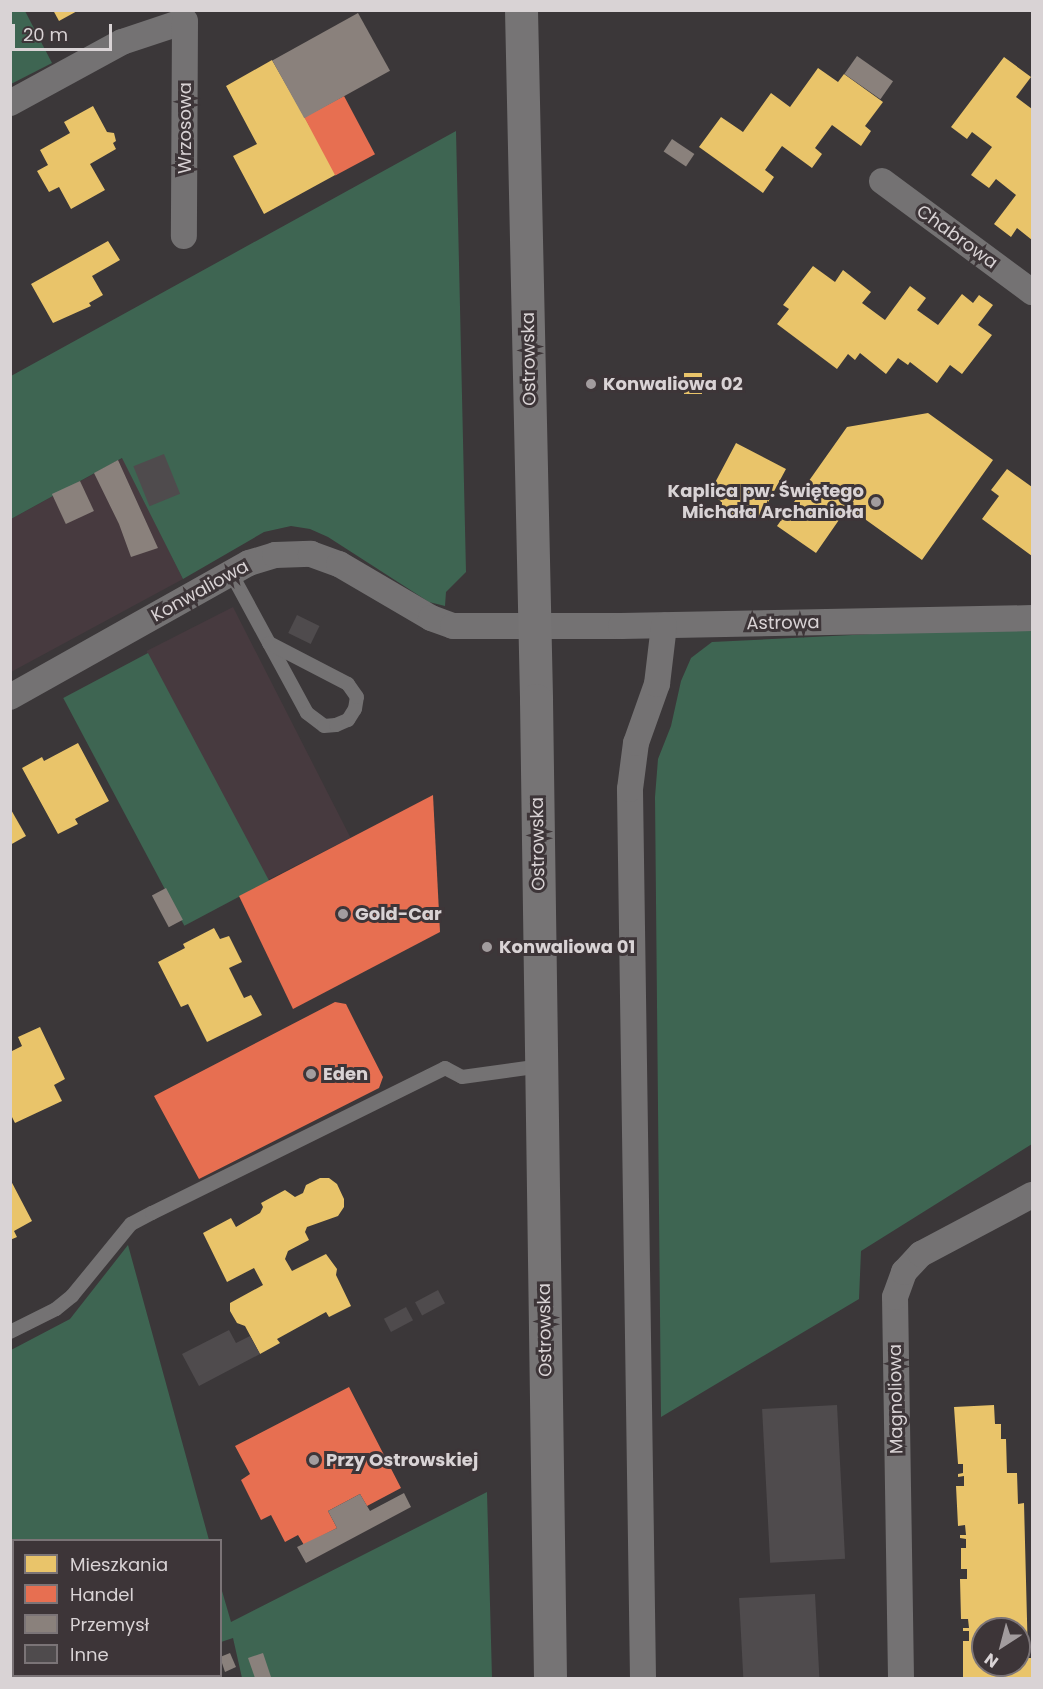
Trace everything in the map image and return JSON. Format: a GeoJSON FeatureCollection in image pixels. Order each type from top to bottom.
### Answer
{"type":"FeatureCollection","features":[{"type":"Feature","properties":{"kind":"main road","name":"Ostrowska"},"geometry":{"type":"LineString","coordinates":[[521,10],[542,1066],[550,1678]]}},
{"type":"Feature","properties":{"kind":"street","name":"Wrzosowa"},"geometry":{"type":"LineString","coordinates":[[10,103],[122,42],[185,21],[184,236]]}},
{"type":"Feature","properties":{"kind":"street","name":"Chabrowa"},"geometry":{"type":"LineString","coordinates":[[882,181],[1032,292]]}},
{"type":"Feature","properties":{"kind":"street","name":"Konwaliowa"},"geometry":{"type":"LineString","coordinates":[[10,697],[249,563],[275,555],[311,554],[339,564],[431,618],[453,626],[534,625]]}},
{"type":"Feature","properties":{"kind":"street","name":"Astrowa"},"geometry":{"type":"LineString","coordinates":[[534,625],[664,625],[1032,618]]}},
{"type":"Feature","properties":{"kind":"street"},"geometry":{"type":"LineString","coordinates":[[643,1678],[630,789],[636,742],[657,684],[664,625]]}},
{"type":"Feature","properties":{"kind":"street","name":"Magnoliowa"},"geometry":{"type":"LineString","coordinates":[[901,1678],[895,1297],[904,1272],[921,1254],[1032,1195]]}},
{"type":"Feature","properties":{"kind":"lane"},"geometry":{"type":"LineString","coordinates":[[231,573],[269,643],[307,713],[324,726],[348,720],[355,709],[357,697],[348,684],[269,643]]}},
{"type":"Feature","properties":{"kind":"lane"},"geometry":{"type":"LineString","coordinates":[[10,1332],[56,1309],[72,1296],[131,1224],[152,1213],[445,1068],[462,1077],[542,1066]]}},
{"type":"Feature","properties":{"kind":"shaded area"},"geometry":{"type":"Polygon","coordinates":[[[123,458],[183,579],[11,672],[11,519],[123,458]]]}},
{"type":"Feature","properties":{"kind":"shaded area"},"geometry":{"type":"Polygon","coordinates":[[[233,607],[351,838],[264,882],[147,651],[233,607]]]}},
{"type":"Feature","properties":{"kind":"green space"},"geometry":{"type":"Polygon","coordinates":[[[11,10],[25,11],[52,63],[11,84],[11,10]]]}},
{"type":"Feature","properties":{"kind":"green space"},"geometry":{"type":"Polygon","coordinates":[[[456,131],[466,572],[446,592],[445,606],[429,602],[328,537],[310,529],[291,526],[264,532],[183,579],[122,458],[11,519],[11,376],[456,131]]]}},
{"type":"Feature","properties":{"kind":"green space"},"geometry":{"type":"Polygon","coordinates":[[[1032,626],[1032,1144],[861,1251],[859,1299],[661,1417],[655,797],[658,759],[671,726],[681,681],[691,658],[712,642],[1032,626]]]}},
{"type":"Feature","properties":{"kind":"green space"},"geometry":{"type":"Polygon","coordinates":[[[148,653],[269,881],[184,926],[63,698],[148,653]]]}},
{"type":"Feature","properties":{"kind":"green space"},"geometry":{"type":"Polygon","coordinates":[[[128,1245],[209,1539],[12,1539],[12,1677],[152,1677],[149,1678],[11,1678],[11,1350],[70,1319],[128,1245]]]}},
{"type":"Feature","properties":{"kind":"green space"},"geometry":{"type":"Polygon","coordinates":[[[487,1492],[492,1678],[242,1678],[233,1638],[222,1642],[222,1591],[231,1622],[487,1492]]]}},
{"type":"Feature","properties":{"kind":"building: Mieszkania"},"geometry":{"type":"Polygon","coordinates":[[[53,10],[79,10],[59,21],[53,10]]]}},
{"type":"Feature","properties":{"kind":"building: Mieszkania"},"geometry":{"type":"Polygon","coordinates":[[[1004,57],[1031,77],[1016,97],[1032,109],[1032,240],[1017,228],[1011,237],[994,224],[1016,195],[996,179],[989,188],[971,175],[992,147],[972,132],[967,139],[951,127],[1004,57]]]}},
{"type":"Feature","properties":{"kind":"building: Mieszkania"},"geometry":{"type":"Polygon","coordinates":[[[272,60],[337,174],[264,214],[233,156],[257,144],[226,86],[272,60]]]}},
{"type":"Feature","properties":{"kind":"building: Mieszkania"},"geometry":{"type":"Polygon","coordinates":[[[818,68],[838,82],[844,74],[883,102],[865,126],[871,131],[861,146],[832,125],[815,148],[822,154],[812,168],[782,146],[765,170],[774,177],[763,193],[699,147],[721,117],[743,132],[771,93],[790,107],[818,68]]]}},
{"type":"Feature","properties":{"kind":"building: Mieszkania"},"geometry":{"type":"Polygon","coordinates":[[[93,106],[107,132],[114,133],[116,141],[113,143],[116,149],[90,164],[105,190],[71,209],[59,187],[49,192],[37,171],[48,165],[40,150],[70,133],[64,122],[93,106]]]}},
{"type":"Feature","properties":{"kind":"building: Mieszkania"},"geometry":{"type":"Polygon","coordinates":[[[108,241],[120,260],[92,276],[103,295],[89,303],[91,306],[53,323],[31,284],[108,241]]]}},
{"type":"Feature","properties":{"kind":"building: Mieszkania"},"geometry":{"type":"Polygon","coordinates":[[[813,266],[835,282],[843,270],[871,292],[862,303],[885,320],[910,286],[926,298],[917,310],[938,325],[962,294],[973,303],[979,295],[993,305],[978,325],[992,335],[962,374],[950,365],[937,383],[910,362],[908,365],[898,358],[886,374],[860,353],[855,360],[848,354],[837,369],[777,324],[789,309],[783,305],[813,266]]]}},
{"type":"Feature","properties":{"kind":"building: Mieszkania"},"geometry":{"type":"Polygon","coordinates":[[[684,373],[702,373],[702,394],[684,394],[684,373]]]}},
{"type":"Feature","properties":{"kind":"building: Mieszkania"},"geometry":{"type":"Polygon","coordinates":[[[928,413],[993,460],[922,560],[848,507],[816,553],[777,526],[847,427],[928,413]]]}},
{"type":"Feature","properties":{"kind":"building: Mieszkania"},"geometry":{"type":"Polygon","coordinates":[[[736,443],[786,469],[758,521],[740,511],[736,519],[717,508],[721,501],[709,494],[736,443]]]}},
{"type":"Feature","properties":{"kind":"building: Mieszkania"},"geometry":{"type":"Polygon","coordinates":[[[1007,469],[1032,487],[1032,556],[982,519],[999,496],[991,490],[1007,469]]]}},
{"type":"Feature","properties":{"kind":"building: Mieszkania"},"geometry":{"type":"Polygon","coordinates":[[[78,743],[109,801],[75,819],[78,824],[58,834],[22,768],[42,757],[44,761],[78,743]]]}},
{"type":"Feature","properties":{"kind":"building: Mieszkania"},"geometry":{"type":"Polygon","coordinates":[[[10,808],[26,836],[10,845],[10,808]]]}},
{"type":"Feature","properties":{"kind":"building: Mieszkania"},"geometry":{"type":"Polygon","coordinates":[[[214,928],[220,939],[229,936],[242,962],[229,968],[244,998],[251,995],[262,1015],[207,1042],[188,1004],[181,1007],[158,962],[185,948],[183,944],[214,928]]]}},
{"type":"Feature","properties":{"kind":"building: Mieszkania"},"geometry":{"type":"Polygon","coordinates":[[[40,1027],[65,1079],[54,1085],[62,1101],[15,1123],[10,1113],[10,1052],[22,1046],[18,1037],[40,1027]]]}},
{"type":"Feature","properties":{"kind":"building: Mieszkania"},"geometry":{"type":"Polygon","coordinates":[[[320,1178],[329,1178],[337,1184],[344,1199],[344,1207],[338,1216],[307,1227],[305,1232],[309,1240],[288,1251],[285,1259],[292,1271],[326,1254],[337,1269],[336,1275],[351,1306],[329,1317],[326,1312],[277,1339],[280,1343],[260,1354],[245,1326],[237,1323],[230,1311],[230,1303],[263,1285],[254,1268],[227,1282],[203,1233],[231,1218],[236,1227],[260,1213],[263,1207],[261,1203],[285,1190],[295,1197],[303,1193],[306,1185],[320,1178]]]}},
{"type":"Feature","properties":{"kind":"building: Mieszkania"},"geometry":{"type":"Polygon","coordinates":[[[10,1179],[32,1221],[14,1231],[17,1237],[10,1240],[10,1179]]]}},
{"type":"Feature","properties":{"kind":"building: Mieszkania"},"geometry":{"type":"Polygon","coordinates":[[[994,1405],[995,1424],[1001,1424],[1001,1439],[1006,1439],[1007,1473],[1017,1473],[1018,1504],[1024,1503],[1027,1617],[971,1617],[971,1677],[1031,1677],[1032,1658],[1032,1678],[963,1678],[963,1641],[969,1641],[969,1631],[963,1631],[963,1628],[969,1628],[968,1619],[961,1619],[960,1579],[967,1579],[967,1569],[961,1569],[961,1548],[966,1548],[966,1539],[960,1538],[960,1535],[966,1535],[965,1525],[958,1526],[956,1486],[964,1486],[964,1476],[958,1477],[958,1474],[963,1473],[963,1464],[958,1464],[954,1407],[994,1405]]]}},
{"type":"Feature","properties":{"kind":"building: Handel"},"geometry":{"type":"Polygon","coordinates":[[[344,96],[375,154],[335,175],[304,117],[344,96]]]}},
{"type":"Feature","properties":{"kind":"building: Handel","name":"Gold-Car"},"geometry":{"type":"Polygon","coordinates":[[[433,795],[440,932],[293,1009],[239,896],[433,795]]]}},
{"type":"Feature","properties":{"kind":"building: Handel"},"geometry":{"type":"Polygon","coordinates":[[[335,1002],[346,1004],[383,1077],[379,1088],[199,1179],[154,1096],[335,1002]]]}},
{"type":"Feature","properties":{"kind":"building: Handel","name":"Przy Ostrowskiej"},"geometry":{"type":"Polygon","coordinates":[[[349,1387],[401,1488],[367,1506],[360,1494],[328,1511],[337,1528],[304,1545],[298,1535],[285,1542],[271,1515],[261,1520],[241,1480],[250,1474],[235,1446],[349,1387]]]}},
{"type":"Feature","properties":{"kind":"building: Przemysł"},"geometry":{"type":"Polygon","coordinates":[[[358,13],[390,71],[304,118],[272,61],[358,13]]]}},
{"type":"Feature","properties":{"kind":"building: Przemysł"},"geometry":{"type":"Polygon","coordinates":[[[857,56],[893,81],[880,99],[844,74],[857,56]]]}},
{"type":"Feature","properties":{"kind":"building: Przemysł"},"geometry":{"type":"Polygon","coordinates":[[[672,139],[694,154],[686,167],[664,151],[672,139]]]}},
{"type":"Feature","properties":{"kind":"building: Przemysł"},"geometry":{"type":"Polygon","coordinates":[[[118,460],[158,548],[131,557],[119,524],[94,473],[118,460]]]}},
{"type":"Feature","properties":{"kind":"building: Przemysł"},"geometry":{"type":"Polygon","coordinates":[[[80,481],[94,511],[66,524],[52,494],[80,481]]]}},
{"type":"Feature","properties":{"kind":"building: Przemysł"},"geometry":{"type":"Polygon","coordinates":[[[166,888],[183,920],[169,927],[152,896],[166,888]]]}},
{"type":"Feature","properties":{"kind":"building: Przemysł"},"geometry":{"type":"Polygon","coordinates":[[[404,1493],[411,1507],[306,1563],[297,1547],[337,1528],[328,1511],[360,1494],[370,1511],[404,1493]]]}},
{"type":"Feature","properties":{"kind":"building: Przemysł"},"geometry":{"type":"Polygon","coordinates":[[[230,1653],[236,1667],[225,1672],[222,1656],[230,1653]]]}},
{"type":"Feature","properties":{"kind":"building: Przemysł"},"geometry":{"type":"Polygon","coordinates":[[[263,1653],[271,1677],[255,1678],[248,1658],[263,1653]]]}},
{"type":"Feature","properties":{"kind":"building: Inne"},"geometry":{"type":"Polygon","coordinates":[[[164,454],[180,494],[150,506],[133,466],[164,454]]]}},
{"type":"Feature","properties":{"kind":"building: Inne"},"geometry":{"type":"Polygon","coordinates":[[[297,615],[319,626],[311,644],[288,633],[297,615]]]}},
{"type":"Feature","properties":{"kind":"building: Inne"},"geometry":{"type":"Polygon","coordinates":[[[438,1290],[445,1303],[422,1315],[415,1302],[438,1290]]]}},
{"type":"Feature","properties":{"kind":"building: Inne"},"geometry":{"type":"Polygon","coordinates":[[[406,1307],[413,1320],[391,1332],[384,1319],[406,1307]]]}},
{"type":"Feature","properties":{"kind":"building: Inne"},"geometry":{"type":"Polygon","coordinates":[[[229,1330],[236,1343],[250,1336],[260,1354],[199,1386],[182,1354],[229,1330]]]}},
{"type":"Feature","properties":{"kind":"building: Inne"},"geometry":{"type":"Polygon","coordinates":[[[837,1405],[845,1559],[770,1563],[762,1409],[837,1405]]]}},
{"type":"Feature","properties":{"kind":"building: Inne"},"geometry":{"type":"Polygon","coordinates":[[[815,1594],[819,1678],[743,1678],[739,1598],[815,1594]]]}},
{"type":"Feature","properties":{"kind":"place","name":"Konwaliowa 02"},"geometry":{"type":"Point","coordinates":[591,384]}},
{"type":"Feature","properties":{"kind":"place","name":"Kaplica pw. Świętego Michała Archanioła"},"geometry":{"type":"Point","coordinates":[876,502]}},
{"type":"Feature","properties":{"kind":"place","name":"Gold-Car"},"geometry":{"type":"Point","coordinates":[343,914]}},
{"type":"Feature","properties":{"kind":"place","name":"Konwaliowa 01"},"geometry":{"type":"Point","coordinates":[487,947]}},
{"type":"Feature","properties":{"kind":"place","name":"Eden"},"geometry":{"type":"Point","coordinates":[311,1074]}},
{"type":"Feature","properties":{"kind":"place","name":"Przy Ostrowskiej"},"geometry":{"type":"Point","coordinates":[314,1460]}}]}
